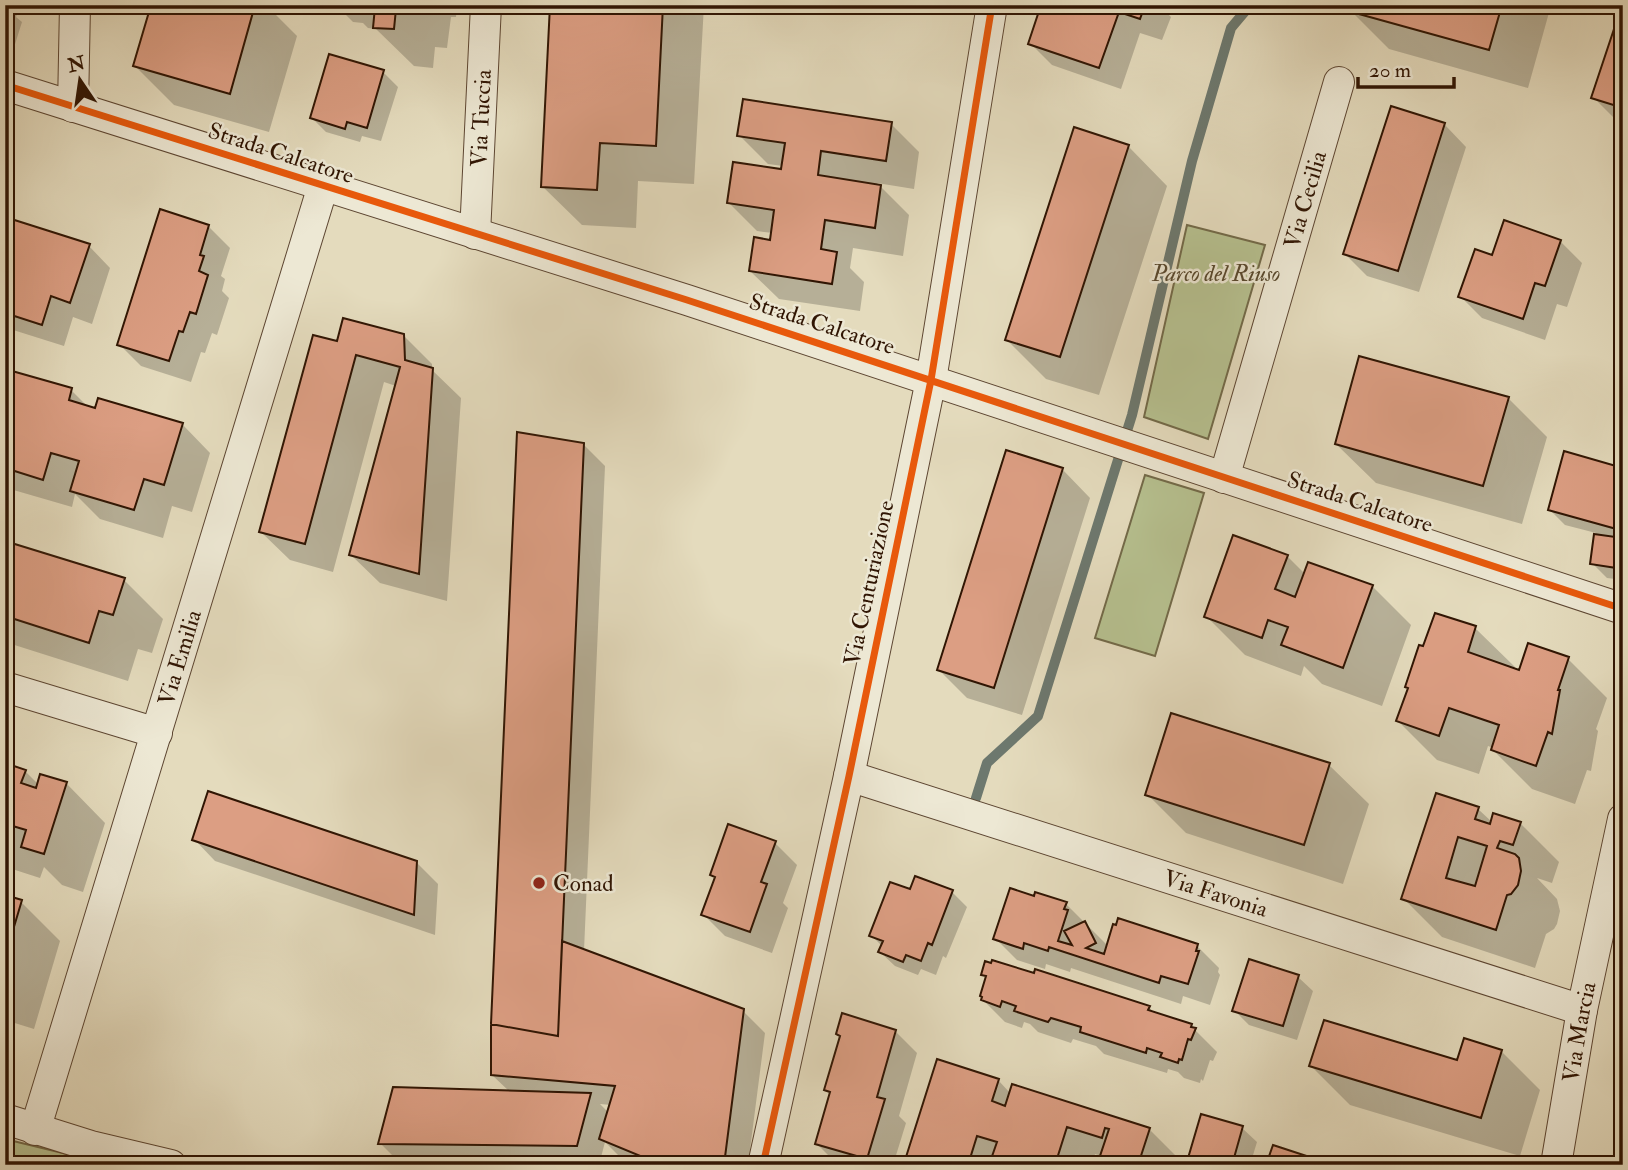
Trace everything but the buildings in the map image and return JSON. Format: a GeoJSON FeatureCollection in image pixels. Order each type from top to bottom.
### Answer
{"type":"FeatureCollection","features":[{"type":"Feature","properties":{"kind":"street"},"geometry":{"type":"LineString","coordinates":[[73,107],[75,5]]}},
{"type":"Feature","properties":{"kind":"street","name":"Via Tuccia"},"geometry":{"type":"LineString","coordinates":[[475,234],[486,5]]}},
{"type":"Feature","properties":{"kind":"street","name":"Via Centuriazione"},"geometry":{"type":"LineString","coordinates":[[763,1165],[849,776],[932,380],[992,5]]}},
{"type":"Feature","properties":{"kind":"street","name":"Via Cecilia"},"geometry":{"type":"LineString","coordinates":[[1224,478],[1339,82]]}},
{"type":"Feature","properties":{"kind":"street","name":"Strada Calcatore"},"geometry":{"type":"LineString","coordinates":[[5,85],[687,300],[1623,609]]}},
{"type":"Feature","properties":{"kind":"street","name":"Via Emilia"},"geometry":{"type":"LineString","coordinates":[[36,1130],[323,186]]}},
{"type":"Feature","properties":{"kind":"street"},"geometry":{"type":"LineString","coordinates":[[5,687],[156,733]]}},
{"type":"Feature","properties":{"kind":"street","name":"Via Favonia"},"geometry":{"type":"LineString","coordinates":[[849,776],[1583,1010]]}},
{"type":"Feature","properties":{"kind":"street","name":"Via Marcia"},"geometry":{"type":"LineString","coordinates":[[1556,1165],[1583,1010],[1623,819]]}},
{"type":"Feature","properties":{"kind":"street"},"geometry":{"type":"LineString","coordinates":[[5,1119],[91,1146],[171,1165]]}},
{"type":"Feature","properties":{"kind":"green space","name":"Parco del Riuso"},"geometry":{"type":"Polygon","coordinates":[[[1187,225],[1265,245],[1208,439],[1144,417],[1187,225]]]}},
{"type":"Feature","properties":{"kind":"green space"},"geometry":{"type":"Polygon","coordinates":[[[1145,475],[1204,493],[1155,656],[1095,638],[1145,475]]]}},
{"type":"Feature","properties":{"kind":"green space"},"geometry":{"type":"Polygon","coordinates":[[[5,1139],[112,1165],[5,1165],[5,1139]]]}},
{"type":"Feature","properties":{"kind":"waterway"},"geometry":{"type":"LineString","coordinates":[[976,798],[987,763],[1038,716],[1132,415],[1192,161],[1231,28],[1247,9]]}},
{"type":"Feature","properties":{"kind":"cycle path"},"geometry":{"type":"LineString","coordinates":[[763,1165],[849,776],[931,380],[992,5]]}},
{"type":"Feature","properties":{"kind":"cycle path"},"geometry":{"type":"LineString","coordinates":[[5,85],[687,300],[1623,609]]}},
{"type":"Feature","properties":{"kind":"place","name":"Conad"},"geometry":{"type":"Point","coordinates":[539,883]}}]}
